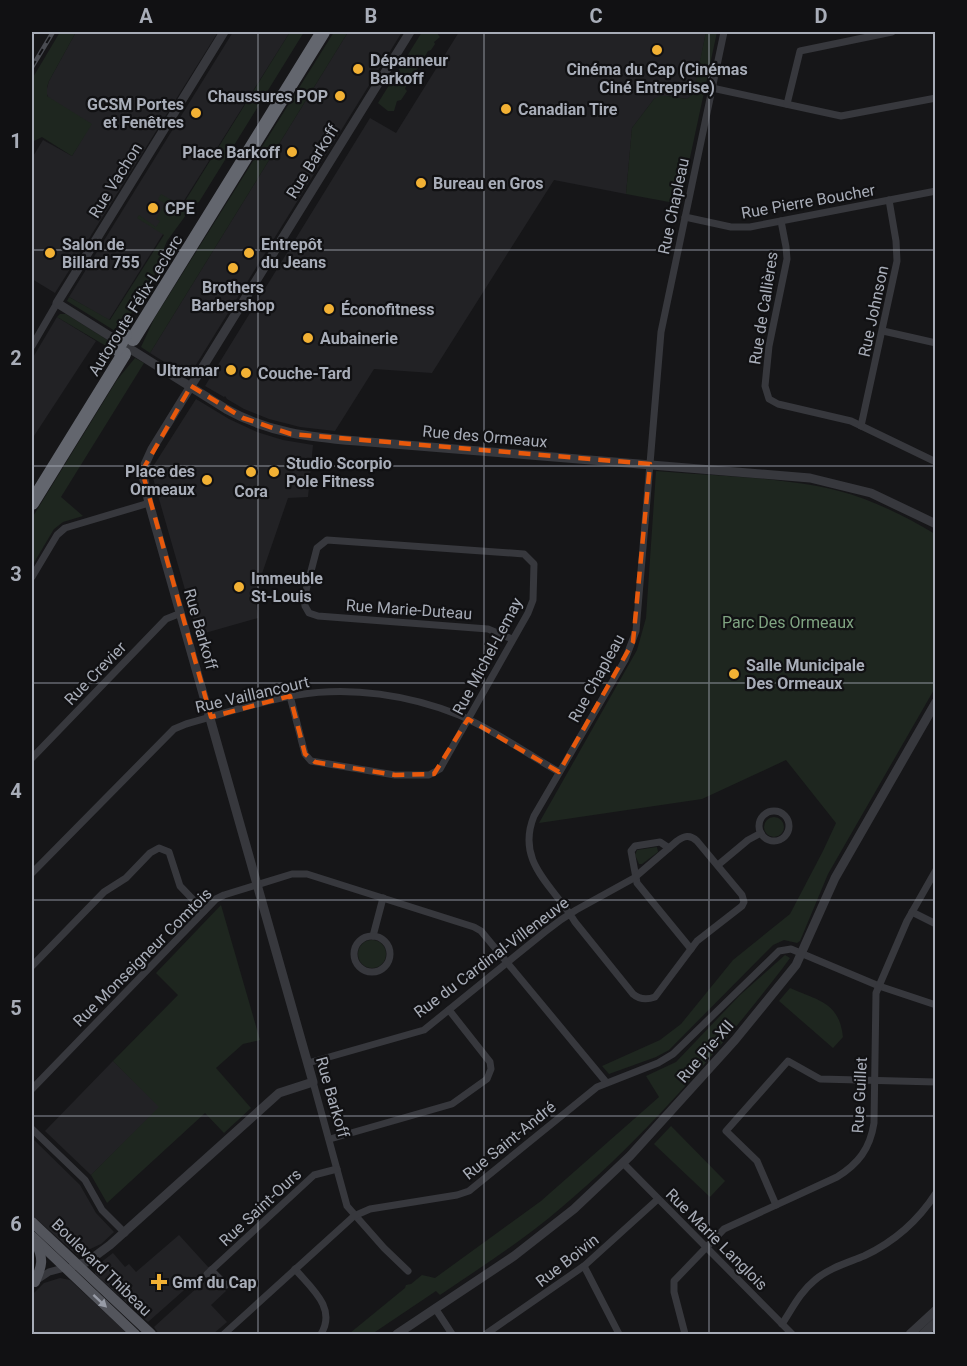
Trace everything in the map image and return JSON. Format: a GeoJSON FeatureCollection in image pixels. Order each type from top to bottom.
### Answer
{"type":"FeatureCollection","features":[{"type":"Feature","properties":{"kind":"highway","name":"Autoroute Félix-Leclerc"},"geometry":{"type":"LineString","coordinates":[[129,337],[313,32]]}},
{"type":"Feature","properties":{"kind":"highway","name":"Autoroute Félix-Leclerc"},"geometry":{"type":"LineString","coordinates":[[32,486],[324,32]]}},
{"type":"Feature","properties":{"kind":"highway","name":"Autoroute Félix-Leclerc"},"geometry":{"type":"LineString","coordinates":[[32,503],[120,351]]}},
{"type":"Feature","properties":{"kind":"main road","name":"Boulevard Thibeau"},"geometry":{"type":"LineString","coordinates":[[32,1222],[151,1335]]}},
{"type":"Feature","properties":{"kind":"main road","name":"Boulevard Thibeau"},"geometry":{"type":"LineString","coordinates":[[32,1237],[135,1335]]}},
{"type":"Feature","properties":{"kind":"main road"},"geometry":{"type":"LineString","coordinates":[[32,1237],[42,1261],[41,1269],[33,1284]]}},
{"type":"Feature","properties":{"kind":"street","name":"Rue Vachon"},"geometry":{"type":"LineString","coordinates":[[32,346],[224,32]]}},
{"type":"Feature","properties":{"kind":"street","name":"Rue Barkoff"},"geometry":{"type":"LineString","coordinates":[[408,1271],[347,1206],[142,473],[143,464],[410,32]]}},
{"type":"Feature","properties":{"kind":"street","name":"Rue Chapleau"},"geometry":{"type":"LineString","coordinates":[[634,878],[681,838],[692,837],[718,865],[744,902],[742,906],[700,938],[651,999],[639,998],[633,994],[570,914],[535,868],[528,840],[534,816],[633,642],[638,623],[662,332],[724,32]]}},
{"type":"Feature","properties":{"kind":"street"},"geometry":{"type":"LineString","coordinates":[[787,104],[800,51],[892,32]]}},
{"type":"Feature","properties":{"kind":"street"},"geometry":{"type":"LineString","coordinates":[[712,88],[841,116],[936,98]]}},
{"type":"Feature","properties":{"kind":"street","name":"Rue Pierre Boucher"},"geometry":{"type":"LineString","coordinates":[[685,218],[738,228],[936,190]]}},
{"type":"Feature","properties":{"kind":"street","name":"Rue Johnson"},"geometry":{"type":"LineString","coordinates":[[861,426],[897,261],[889,200]]}},
{"type":"Feature","properties":{"kind":"street","name":"Rue de Callières"},"geometry":{"type":"LineString","coordinates":[[781,221],[787,259],[769,346],[766,393],[771,401],[843,419],[936,462]]}},
{"type":"Feature","properties":{"kind":"street","name":"Rue des Ormeaux"},"geometry":{"type":"LineString","coordinates":[[57,303],[243,418],[291,434],[768,473],[830,481],[881,496],[936,524]]}},
{"type":"Feature","properties":{"kind":"street"},"geometry":{"type":"LineString","coordinates":[[883,331],[936,343]]}},
{"type":"Feature","properties":{"kind":"street"},"geometry":{"type":"LineString","coordinates":[[32,577],[57,535],[65,528],[150,503]]}},
{"type":"Feature","properties":{"kind":"street","name":"Rue Michel-Lemay"},"geometry":{"type":"LineString","coordinates":[[290,696],[304,750],[311,761],[395,776],[429,775],[437,772],[528,613],[533,600],[534,564],[529,557],[520,553],[327,540],[317,548],[304,598],[305,608]]}},
{"type":"Feature","properties":{"kind":"street","name":"Rue Marie-Duteau"},"geometry":{"type":"LineString","coordinates":[[305,608],[309,613],[318,616],[488,629],[512,639]]}},
{"type":"Feature","properties":{"kind":"street","name":"Rue Crevier"},"geometry":{"type":"LineString","coordinates":[[32,758],[166,619],[181,613]]}},
{"type":"Feature","properties":{"kind":"street","name":"Rue Vaillancourt"},"geometry":{"type":"LineString","coordinates":[[32,873],[167,735],[182,725],[290,696],[335,691],[383,695],[433,706],[468,719],[559,771]]}},
{"type":"Feature","properties":{"kind":"street","name":"Rue Pie-XII"},"geometry":{"type":"LineString","coordinates":[[397,1335],[536,1239],[574,1209],[623,1163],[735,1040],[782,983],[802,954],[835,878],[936,702]]}},
{"type":"Feature","properties":{"kind":"street"},"geometry":{"type":"LineString","coordinates":[[768,813],[780,813],[787,818],[788,831],[780,840],[768,840],[761,833],[760,824],[768,813]]}},
{"type":"Feature","properties":{"kind":"street"},"geometry":{"type":"LineString","coordinates":[[718,865],[748,840],[761,833]]}},
{"type":"Feature","properties":{"kind":"street","name":"Rue Chapleau"},"geometry":{"type":"LineString","coordinates":[[634,878],[632,848],[660,842],[669,848]]}},
{"type":"Feature","properties":{"kind":"street"},"geometry":{"type":"LineString","coordinates":[[32,966],[104,892],[126,878],[150,853],[159,848],[169,852],[180,886],[204,911]]}},
{"type":"Feature","properties":{"kind":"street","name":"Rue Guillet"},"geometry":{"type":"LineString","coordinates":[[685,1335],[673,1284],[679,1274],[705,1247],[724,1229],[837,1177],[861,1158],[873,1131],[876,996],[912,912],[936,870]]}},
{"type":"Feature","properties":{"kind":"street","name":"Rue Monseigneur Comtois"},"geometry":{"type":"LineString","coordinates":[[32,1089],[220,896],[300,873],[474,927],[488,937],[606,1082]]}},
{"type":"Feature","properties":{"kind":"street"},"geometry":{"type":"LineString","coordinates":[[634,878],[691,949]]}},
{"type":"Feature","properties":{"kind":"street","name":"Rue du Cardinal-Villeneuve"},"geometry":{"type":"LineString","coordinates":[[308,1063],[424,1030],[570,914],[634,878]]}},
{"type":"Feature","properties":{"kind":"street"},"geometry":{"type":"LineString","coordinates":[[373,936],[383,898]]}},
{"type":"Feature","properties":{"kind":"street"},"geometry":{"type":"LineString","coordinates":[[912,912],[936,924]]}},
{"type":"Feature","properties":{"kind":"street"},"geometry":{"type":"LineString","coordinates":[[373,936],[379,937],[388,944],[390,956],[380,970],[370,971],[358,964],[354,951],[360,941],[373,936]]}},
{"type":"Feature","properties":{"kind":"street","name":"Rue Saint-André"},"geometry":{"type":"LineString","coordinates":[[224,1335],[234,1330],[295,1269],[354,1216],[370,1209],[469,1191],[597,1087],[674,1054],[776,952],[787,949],[802,954]]}},
{"type":"Feature","properties":{"kind":"street"},"geometry":{"type":"LineString","coordinates":[[802,954],[879,986],[936,1005]]}},
{"type":"Feature","properties":{"kind":"street"},"geometry":{"type":"LineString","coordinates":[[330,1139],[452,1104],[487,1079],[490,1074],[490,1062],[449,1010]]}},
{"type":"Feature","properties":{"kind":"street"},"geometry":{"type":"LineString","coordinates":[[776,1205],[757,1161],[726,1131],[788,1061],[817,1079],[936,1082]]}},
{"type":"Feature","properties":{"kind":"street"},"geometry":{"type":"LineString","coordinates":[[33,1284],[47,1273],[87,1262],[103,1251],[279,1093],[313,1082]]}},
{"type":"Feature","properties":{"kind":"street"},"geometry":{"type":"LineString","coordinates":[[32,1129],[86,1180],[102,1210],[125,1233]]}},
{"type":"Feature","properties":{"kind":"street","name":"Rue Marie Langlois"},"geometry":{"type":"LineString","coordinates":[[623,1163],[792,1335]]}},
{"type":"Feature","properties":{"kind":"street","name":"Rue Saint-Ours"},"geometry":{"type":"LineString","coordinates":[[226,1285],[209,1272],[314,1175],[337,1169]]}},
{"type":"Feature","properties":{"kind":"street"},"geometry":{"type":"LineString","coordinates":[[782,1324],[800,1296],[815,1280],[832,1269],[868,1254],[893,1240],[912,1222],[936,1193]]}},
{"type":"Feature","properties":{"kind":"street","name":"Rue Boivin"},"geometry":{"type":"LineString","coordinates":[[486,1335],[584,1266],[658,1199]]}},
{"type":"Feature","properties":{"kind":"street"},"geometry":{"type":"LineString","coordinates":[[584,1266],[619,1335]]}},
{"type":"Feature","properties":{"kind":"street"},"geometry":{"type":"LineString","coordinates":[[295,1269],[325,1307],[327,1319],[321,1335]]}},
{"type":"Feature","properties":{"kind":"street"},"geometry":{"type":"LineString","coordinates":[[435,1308],[452,1335]]}},
{"type":"Feature","properties":{"kind":"street"},"geometry":{"type":"LineString","coordinates":[[910,1335],[936,1310]]}},
{"type":"Feature","properties":{"kind":"street"},"geometry":{"type":"LineString","coordinates":[[923,1335],[936,1322]]}},
{"type":"Feature","properties":{"kind":"highlighted area"},"geometry":{"type":"Polygon","coordinates":[[[191,386],[243,418],[291,434],[650,464],[633,642],[559,772],[468,719],[434,774],[395,775],[315,762],[305,754],[290,696],[211,717],[142,471],[191,386]]]}},
{"type":"Feature","properties":{"kind":"shaded area"},"geometry":{"type":"Polygon","coordinates":[[[76,32],[218,32],[55,293],[32,279],[32,158],[43,140],[72,156],[91,124],[49,99],[46,92],[49,81],[76,32]]]}},
{"type":"Feature","properties":{"kind":"shaded area"},"geometry":{"type":"Polygon","coordinates":[[[233,32],[290,32],[109,320],[69,297],[233,32]]]}},
{"type":"Feature","properties":{"kind":"shaded area"},"geometry":{"type":"Polygon","coordinates":[[[348,32],[402,32],[194,368],[188,373],[182,373],[150,353],[348,32]]]}},
{"type":"Feature","properties":{"kind":"shaded area"},"geometry":{"type":"Polygon","coordinates":[[[459,32],[706,32],[694,94],[687,99],[667,96],[654,99],[632,128],[626,194],[554,180],[432,373],[374,369],[335,431],[300,427],[269,419],[244,409],[205,386],[370,118],[396,133],[459,32]]]}},
{"type":"Feature","properties":{"kind":"shaded area"},"geometry":{"type":"Polygon","coordinates":[[[57,317],[96,341],[32,439],[32,359],[57,317]]]}},
{"type":"Feature","properties":{"kind":"shaded area"},"geometry":{"type":"Polygon","coordinates":[[[196,399],[229,419],[257,432],[283,440],[313,445],[308,497],[288,498],[255,594],[258,618],[198,635],[153,478],[154,465],[196,399]]]}},
{"type":"Feature","properties":{"kind":"shaded area"},"geometry":{"type":"Polygon","coordinates":[[[113,1061],[160,1107],[91,1175],[45,1131],[113,1061]]]}},
{"type":"Feature","properties":{"kind":"shaded area"},"geometry":{"type":"Polygon","coordinates":[[[32,1138],[80,1185],[96,1213],[114,1232],[101,1244],[77,1255],[32,1215],[32,1138]]]}},
{"type":"Feature","properties":{"kind":"shaded area"},"geometry":{"type":"Polygon","coordinates":[[[179,1235],[209,1268],[148,1322],[95,1274],[95,1267],[113,1253],[125,1267],[129,1264],[136,1272],[179,1235]]]}},
{"type":"Feature","properties":{"kind":"shaded area"},"geometry":{"type":"Polygon","coordinates":[[[211,1275],[226,1291],[211,1305],[227,1322],[213,1334],[159,1334],[154,1327],[211,1275]]]}},
{"type":"Feature","properties":{"kind":"shaded area"},"geometry":{"type":"Polygon","coordinates":[[[60,1278],[70,1280],[128,1334],[32,1334],[32,1295],[44,1283],[60,1278]]]}},
{"type":"Feature","properties":{"kind":"green space"},"geometry":{"type":"Polygon","coordinates":[[[60,32],[76,32],[49,81],[47,96],[92,124],[72,156],[42,137],[32,142],[32,79],[60,32]]]}},
{"type":"Feature","properties":{"kind":"green space"},"geometry":{"type":"Polygon","coordinates":[[[290,32],[304,32],[199,202],[194,204],[167,241],[162,253],[170,250],[131,314],[121,321],[115,331],[67,301],[69,297],[110,320],[164,235],[137,218],[139,215],[156,227],[160,221],[156,219],[165,204],[158,199],[161,194],[182,206],[290,32]]]}},
{"type":"Feature","properties":{"kind":"green space"},"geometry":{"type":"Polygon","coordinates":[[[334,32],[348,32],[150,353],[141,347],[154,319],[334,32]]]}},
{"type":"Feature","properties":{"kind":"green space"},"geometry":{"type":"Polygon","coordinates":[[[422,32],[428,34],[427,32],[436,32],[440,37],[428,51],[425,56],[427,58],[411,80],[413,81],[407,84],[405,89],[407,91],[401,100],[397,101],[394,111],[388,111],[378,103],[422,32]]]}},
{"type":"Feature","properties":{"kind":"green space"},"geometry":{"type":"Polygon","coordinates":[[[706,32],[717,32],[680,204],[626,194],[632,128],[654,99],[667,96],[687,99],[693,94],[706,32]]]}},
{"type":"Feature","properties":{"kind":"green space"},"geometry":{"type":"Polygon","coordinates":[[[60,314],[66,314],[109,341],[106,346],[57,317],[60,314]]]}},
{"type":"Feature","properties":{"kind":"green space"},"geometry":{"type":"Polygon","coordinates":[[[135,358],[144,363],[61,497],[83,516],[63,522],[54,529],[32,566],[32,518],[117,380],[135,358]]]}},
{"type":"Feature","properties":{"kind":"green space","name":"Parc Des Ormeaux"},"geometry":{"type":"Polygon","coordinates":[[[656,471],[818,486],[864,499],[935,534],[935,688],[828,874],[800,941],[797,943],[784,940],[773,945],[669,1050],[609,1074],[602,1066],[660,1040],[681,1024],[733,960],[790,914],[836,823],[786,760],[702,799],[539,823],[637,650],[646,618],[656,471]]]}},
{"type":"Feature","properties":{"kind":"green space"},"geometry":{"type":"Polygon","coordinates":[[[774,817],[781,820],[784,827],[781,834],[774,837],[767,834],[764,827],[767,820],[774,817]]]}},
{"type":"Feature","properties":{"kind":"green space"},"geometry":{"type":"Polygon","coordinates":[[[657,847],[658,852],[639,864],[635,855],[637,850],[657,847]]]}},
{"type":"Feature","properties":{"kind":"green space"},"geometry":{"type":"Polygon","coordinates":[[[221,905],[260,1040],[243,1044],[216,1068],[251,1108],[224,1133],[205,1113],[107,1203],[91,1175],[159,1107],[113,1061],[178,995],[156,973],[221,905]]]}},
{"type":"Feature","properties":{"kind":"green space"},"geometry":{"type":"Polygon","coordinates":[[[372,940],[382,944],[386,954],[382,964],[372,968],[362,964],[358,954],[362,944],[372,940]]]}},
{"type":"Feature","properties":{"kind":"green space"},"geometry":{"type":"Polygon","coordinates":[[[785,955],[790,958],[782,969],[732,1032],[678,1094],[592,1181],[548,1219],[440,1295],[436,1291],[372,1334],[328,1334],[330,1332],[350,1333],[406,1285],[411,1284],[422,1275],[435,1278],[541,1201],[659,1097],[646,1076],[676,1062],[740,995],[785,955]]]}},
{"type":"Feature","properties":{"kind":"green space"},"geometry":{"type":"Polygon","coordinates":[[[790,988],[826,1004],[837,1016],[843,1037],[833,1048],[779,1001],[790,988]]]}},
{"type":"Feature","properties":{"kind":"green space"},"geometry":{"type":"Polygon","coordinates":[[[671,1126],[725,1181],[710,1197],[654,1144],[671,1126]]]}},
{"type":"Feature","properties":{"kind":"railway"},"geometry":{"type":"LineString","coordinates":[[32,67],[53,32]]}},
{"type":"Feature","properties":{"kind":"place","name":"Cinéma du Cap (Cinémas Ciné Entreprise)"},"geometry":{"type":"Point","coordinates":[657,50]}},
{"type":"Feature","properties":{"kind":"place","name":"Dépanneur Barkoff"},"geometry":{"type":"Point","coordinates":[358,69]}},
{"type":"Feature","properties":{"kind":"place","name":"Chaussures POP"},"geometry":{"type":"Point","coordinates":[340,96]}},
{"type":"Feature","properties":{"kind":"place","name":"Canadian Tire"},"geometry":{"type":"Point","coordinates":[506,109]}},
{"type":"Feature","properties":{"kind":"place","name":"GCSM Portes et Fenêtres"},"geometry":{"type":"Point","coordinates":[196,113]}},
{"type":"Feature","properties":{"kind":"place","name":"Place Barkoff"},"geometry":{"type":"Point","coordinates":[292,152]}},
{"type":"Feature","properties":{"kind":"place","name":"Bureau en Gros"},"geometry":{"type":"Point","coordinates":[421,183]}},
{"type":"Feature","properties":{"kind":"place","name":"CPE"},"geometry":{"type":"Point","coordinates":[153,208]}},
{"type":"Feature","properties":{"kind":"place","name":"Salon de Billard 755"},"geometry":{"type":"Point","coordinates":[50,253]}},
{"type":"Feature","properties":{"kind":"place","name":"Entrepôt du Jeans"},"geometry":{"type":"Point","coordinates":[249,253]}},
{"type":"Feature","properties":{"kind":"place","name":"Brothers Barbershop"},"geometry":{"type":"Point","coordinates":[233,268]}},
{"type":"Feature","properties":{"kind":"place","name":"Éconofitness"},"geometry":{"type":"Point","coordinates":[329,309]}},
{"type":"Feature","properties":{"kind":"place","name":"Aubainerie"},"geometry":{"type":"Point","coordinates":[308,338]}},
{"type":"Feature","properties":{"kind":"place","name":"Ultramar"},"geometry":{"type":"Point","coordinates":[231,370]}},
{"type":"Feature","properties":{"kind":"place","name":"Couche-Tard"},"geometry":{"type":"Point","coordinates":[246,373]}},
{"type":"Feature","properties":{"kind":"place","name":"Cora"},"geometry":{"type":"Point","coordinates":[251,472]}},
{"type":"Feature","properties":{"kind":"place","name":"Studio Scorpio Pole Fitness"},"geometry":{"type":"Point","coordinates":[274,472]}},
{"type":"Feature","properties":{"kind":"place","name":"Place des Ormeaux"},"geometry":{"type":"Point","coordinates":[207,480]}},
{"type":"Feature","properties":{"kind":"place","name":"Immeuble St-Louis"},"geometry":{"type":"Point","coordinates":[239,587]}},
{"type":"Feature","properties":{"kind":"place","name":"Salle Municipale Des Ormeaux"},"geometry":{"type":"Point","coordinates":[734,674]}},
{"type":"Feature","properties":{"kind":"place","name":"Gmf du Cap"},"geometry":{"type":"Point","coordinates":[159,1282]}}]}
